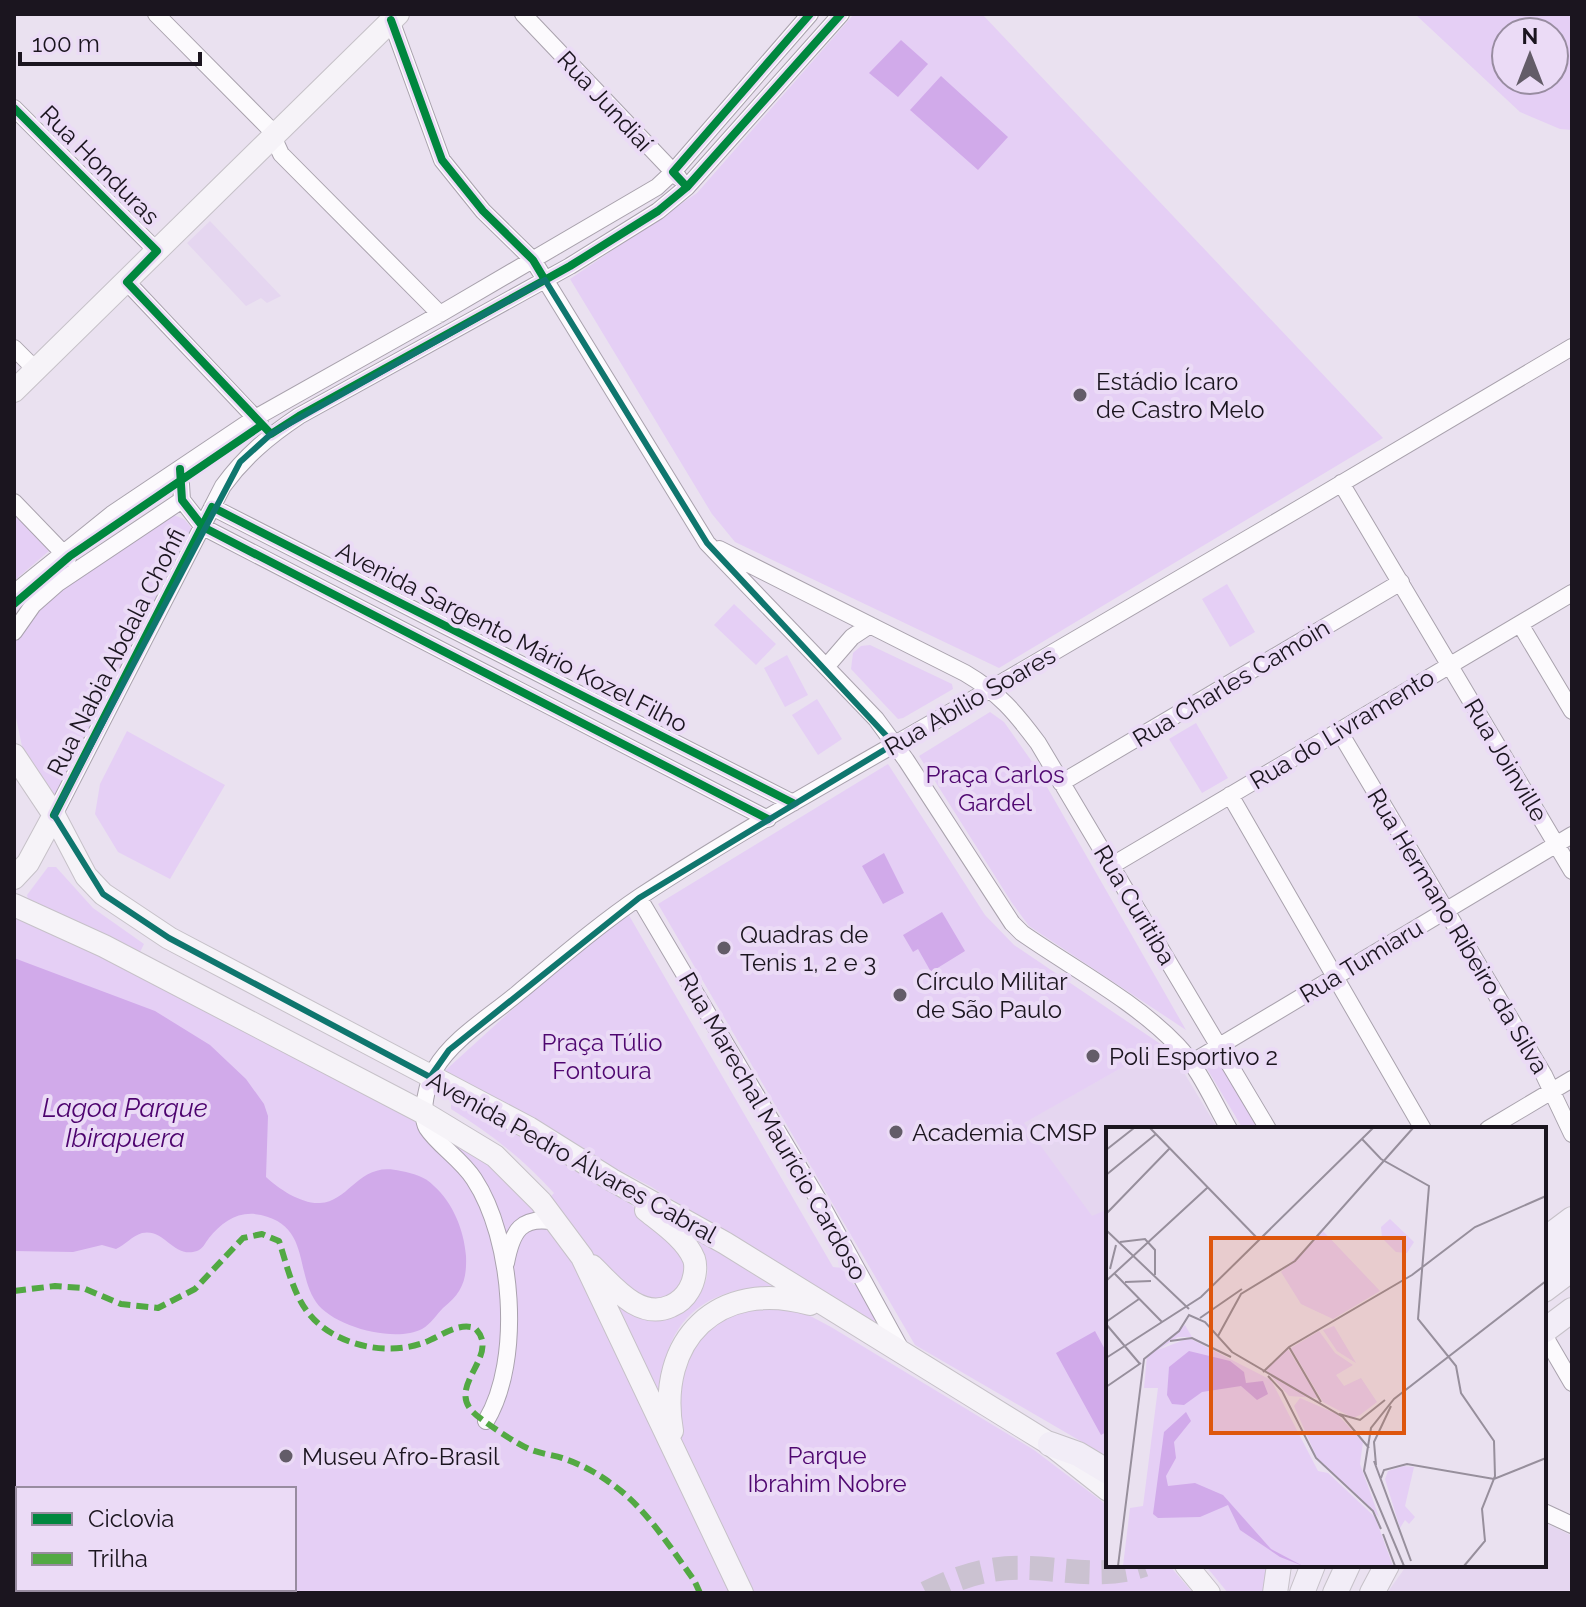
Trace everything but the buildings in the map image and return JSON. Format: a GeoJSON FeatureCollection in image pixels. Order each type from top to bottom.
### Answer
{"type":"FeatureCollection","features":[{"type":"Feature","properties":{"kind":"highway"},"geometry":{"type":"LineString","coordinates":[[1546,1238],[1572,1219]]}},
{"type":"Feature","properties":{"kind":"highway"},"geometry":{"type":"LineString","coordinates":[[1546,1260],[1572,1241]]}},
{"type":"Feature","properties":{"kind":"highway"},"geometry":{"type":"LineString","coordinates":[[1546,1288],[1572,1269]]}},
{"type":"Feature","properties":{"kind":"highway"},"geometry":{"type":"LineString","coordinates":[[1546,1331],[1572,1310]]}},
{"type":"Feature","properties":{"kind":"highway"},"geometry":{"type":"LineString","coordinates":[[1050,1444],[1078,1454],[1106,1471]]}},
{"type":"Feature","properties":{"kind":"highway"},"geometry":{"type":"LineString","coordinates":[[1275,1593],[1279,1567]]}},
{"type":"Feature","properties":{"kind":"highway"},"geometry":{"type":"LineString","coordinates":[[1302,1593],[1312,1567]]}},
{"type":"Feature","properties":{"kind":"highway"},"geometry":{"type":"LineString","coordinates":[[1335,1593],[1347,1567]]}},
{"type":"Feature","properties":{"kind":"highway"},"geometry":{"type":"LineString","coordinates":[[1372,1593],[1386,1567]]}},
{"type":"Feature","properties":{"kind":"main road"},"geometry":{"type":"LineString","coordinates":[[14,391],[273,138],[392,16]]}},
{"type":"Feature","properties":{"kind":"main road","name":"Avenida Pedro Álvares Cabral"},"geometry":{"type":"LineString","coordinates":[[15,752],[54,815],[72,854],[86,876],[103,894],[169,938],[529,1128],[612,1180],[725,1243],[1050,1444],[1106,1488]]}},
{"type":"Feature","properties":{"kind":"main road","name":"Rua Nabia Abdala Chohfi"},"geometry":{"type":"LineString","coordinates":[[14,878],[28,863],[54,815]]}},
{"type":"Feature","properties":{"kind":"main road","name":"Avenida Pedro Álvares Cabral"},"geometry":{"type":"LineString","coordinates":[[14,905],[104,946],[424,1113],[495,1156],[556,1222],[582,1257],[742,1593]]}},
{"type":"Feature","properties":{"kind":"main road"},"geometry":{"type":"LineString","coordinates":[[582,1257],[636,1305],[651,1309],[665,1309],[676,1304],[688,1294],[693,1282],[694,1259],[687,1248],[612,1180]]}},
{"type":"Feature","properties":{"kind":"main road"},"geometry":{"type":"LineString","coordinates":[[676,1454],[669,1416],[671,1376],[686,1339],[700,1322],[735,1302],[756,1299],[796,1300],[830,1310]]}},
{"type":"Feature","properties":{"kind":"main road"},"geometry":{"type":"LineString","coordinates":[[1188,1567],[1209,1593]]}},
{"type":"Feature","properties":{"kind":"street"},"geometry":{"type":"LineString","coordinates":[[156,14],[269,128],[281,154],[440,314]]}},
{"type":"Feature","properties":{"kind":"street","name":"Rua Jundiaí"},"geometry":{"type":"LineString","coordinates":[[523,14],[687,187]]}},
{"type":"Feature","properties":{"kind":"street"},"geometry":{"type":"LineString","coordinates":[[14,593],[112,514],[255,418],[657,187],[810,14]]}},
{"type":"Feature","properties":{"kind":"street","name":"Rua Nabia Abdala Chohfi"},"geometry":{"type":"LineString","coordinates":[[54,815],[212,507],[240,462],[271,434],[545,280],[658,211],[687,187],[841,14]]}},
{"type":"Feature","properties":{"kind":"street"},"geometry":{"type":"LineString","coordinates":[[392,16],[442,160],[483,211],[533,260],[707,543],[876,719],[1012,923],[1022,933],[1136,1010],[1177,1045],[1191,1063],[1228,1127]]}},
{"type":"Feature","properties":{"kind":"street","name":"Rua Honduras"},"geometry":{"type":"LineString","coordinates":[[14,108],[157,251]]}},
{"type":"Feature","properties":{"kind":"street"},"geometry":{"type":"LineString","coordinates":[[127,282],[271,434]]}},
{"type":"Feature","properties":{"kind":"street","name":"Rua Abílio Soares"},"geometry":{"type":"LineString","coordinates":[[424,1113],[430,1077],[449,1050],[639,898],[793,803],[1572,347]]}},
{"type":"Feature","properties":{"kind":"street"},"geometry":{"type":"LineString","coordinates":[[14,348],[36,370]]}},
{"type":"Feature","properties":{"kind":"street"},"geometry":{"type":"LineString","coordinates":[[319,380],[329,400]]}},
{"type":"Feature","properties":{"kind":"street"},"geometry":{"type":"LineString","coordinates":[[180,469],[182,500],[203,527]]}},
{"type":"Feature","properties":{"kind":"street","name":"Rua Joinville"},"geometry":{"type":"LineString","coordinates":[[1341,483],[1572,871]]}},
{"type":"Feature","properties":{"kind":"street"},"geometry":{"type":"LineString","coordinates":[[14,632],[33,605],[77,570],[182,500]]}},
{"type":"Feature","properties":{"kind":"street"},"geometry":{"type":"LineString","coordinates":[[14,502],[77,570]]}},
{"type":"Feature","properties":{"kind":"street","name":"Avenida Sargento Mário Kozel Filho"},"geometry":{"type":"LineString","coordinates":[[212,507],[793,803]]}},
{"type":"Feature","properties":{"kind":"street","name":"Avenida Sargento Mário Kozel Filho"},"geometry":{"type":"LineString","coordinates":[[203,527],[768,819]]}},
{"type":"Feature","properties":{"kind":"street","name":"Rua Curitiba"},"geometry":{"type":"LineString","coordinates":[[707,543],[992,689],[1010,705],[1038,743],[1267,1127]]}},
{"type":"Feature","properties":{"kind":"street","name":"Rua Charles Camoin"},"geometry":{"type":"LineString","coordinates":[[1061,783],[1401,582]]}},
{"type":"Feature","properties":{"kind":"street","name":"Rua do Livramento"},"geometry":{"type":"LineString","coordinates":[[1111,866],[1572,593]]}},
{"type":"Feature","properties":{"kind":"street"},"geometry":{"type":"LineString","coordinates":[[1520,624],[1572,711]]}},
{"type":"Feature","properties":{"kind":"street"},"geometry":{"type":"LineString","coordinates":[[826,667],[852,637],[870,625]]}},
{"type":"Feature","properties":{"kind":"street","name":"Avenida Sargento Mário Kozel Filho"},"geometry":{"type":"LineString","coordinates":[[492,676],[505,656]]}},
{"type":"Feature","properties":{"kind":"street","name":"Rua Hermano Ribeiro da Silva"},"geometry":{"type":"LineString","coordinates":[[1339,731],[1544,1075],[1572,1134]]}},
{"type":"Feature","properties":{"kind":"street"},"geometry":{"type":"LineString","coordinates":[[1230,795],[1422,1127]]}},
{"type":"Feature","properties":{"kind":"street","name":"Rua Tumiaru"},"geometry":{"type":"LineString","coordinates":[[1191,1063],[1572,835]]}},
{"type":"Feature","properties":{"kind":"street","name":"Rua Marechal Maurício Cardoso"},"geometry":{"type":"LineString","coordinates":[[639,898],[825,1211],[904,1356]]}},
{"type":"Feature","properties":{"kind":"street"},"geometry":{"type":"LineString","coordinates":[[1491,1127],[1572,1079]]}},
{"type":"Feature","properties":{"kind":"street"},"geometry":{"type":"LineString","coordinates":[[424,1113],[427,1128],[462,1162],[477,1184],[500,1243],[505,1268],[508,1355],[496,1405],[486,1421]]}},
{"type":"Feature","properties":{"kind":"street"},"geometry":{"type":"LineString","coordinates":[[505,1268],[509,1248],[522,1226],[542,1219],[556,1222]]}},
{"type":"Feature","properties":{"kind":"street"},"geometry":{"type":"LineString","coordinates":[[1546,1337],[1572,1383]]}},
{"type":"Feature","properties":{"kind":"street"},"geometry":{"type":"LineString","coordinates":[[1546,1513],[1572,1525]]}},
{"type":"Feature","properties":{"kind":"highlighted area"},"geometry":{"type":"Polygon","coordinates":[[[545,280],[707,543],[894,744],[639,898],[449,1050],[430,1077],[169,938],[103,894],[54,815],[240,462],[271,434],[545,280]]]}},
{"type":"Feature","properties":{"kind":"shaded area"},"geometry":{"type":"Polygon","coordinates":[[[210,221],[281,296],[267,303],[261,298],[246,306],[187,243],[210,221]]]}},
{"type":"Feature","properties":{"kind":"shaded area"},"geometry":{"type":"Polygon","coordinates":[[[1162,1045],[1180,1066],[1217,1127],[1106,1127],[1106,1210],[1092,1217],[1023,1123],[1162,1045]]]}},
{"type":"Feature","properties":{"kind":"shaded area"},"geometry":{"type":"Polygon","coordinates":[[[1546,1523],[1572,1536],[1572,1593],[1387,1593],[1406,1567],[1546,1567],[1546,1523]]]}},
{"type":"Feature","properties":{"kind":"green space"},"geometry":{"type":"Polygon","coordinates":[[[854,14],[982,14],[1383,438],[999,668],[735,542],[712,514],[570,279],[697,193],[854,14]]]}},
{"type":"Feature","properties":{"kind":"green space"},"geometry":{"type":"Polygon","coordinates":[[[1415,14],[1572,14],[1572,130],[1560,129],[1520,112],[1503,96],[1570,96],[1570,16],[1490,16],[1490,84],[1415,14]]]}},
{"type":"Feature","properties":{"kind":"green space"},"geometry":{"type":"Polygon","coordinates":[[[14,514],[49,551],[14,581],[14,514]]]}},
{"type":"Feature","properties":{"kind":"green space"},"geometry":{"type":"Polygon","coordinates":[[[171,514],[184,519],[195,532],[53,804],[24,756],[14,708],[14,646],[19,630],[60,588],[171,514]]]}},
{"type":"Feature","properties":{"kind":"green space"},"geometry":{"type":"Polygon","coordinates":[[[1227,584],[1255,632],[1230,647],[1202,599],[1227,584]]]}},
{"type":"Feature","properties":{"kind":"green space"},"geometry":{"type":"Polygon","coordinates":[[[734,604],[776,644],[756,665],[714,625],[734,604]]]}},
{"type":"Feature","properties":{"kind":"green space"},"geometry":{"type":"Polygon","coordinates":[[[870,645],[952,684],[953,689],[898,719],[851,669],[853,653],[861,646],[870,645]]]}},
{"type":"Feature","properties":{"kind":"green space"},"geometry":{"type":"Polygon","coordinates":[[[787,655],[808,695],[785,707],[764,668],[787,655]]]}},
{"type":"Feature","properties":{"kind":"green space"},"geometry":{"type":"Polygon","coordinates":[[[817,699],[842,739],[818,755],[792,715],[817,699]]]}},
{"type":"Feature","properties":{"kind":"green space","name":"Praça Carlos Gardel"},"geometry":{"type":"Polygon","coordinates":[[[990,712],[1004,722],[1035,766],[1186,1030],[1029,926],[919,756],[990,712]]]}},
{"type":"Feature","properties":{"kind":"green space"},"geometry":{"type":"Polygon","coordinates":[[[1196,723],[1228,778],[1202,793],[1169,739],[1196,723]]]}},
{"type":"Feature","properties":{"kind":"green space"},"geometry":{"type":"Polygon","coordinates":[[[127,731],[225,785],[170,879],[118,852],[95,814],[100,784],[127,731]]]}},
{"type":"Feature","properties":{"kind":"green space","name":"Círculo Militar de São Paulo"},"geometry":{"type":"Polygon","coordinates":[[[888,764],[985,915],[1014,945],[1162,1045],[1024,1123],[1092,1216],[1106,1210],[1106,1456],[915,1345],[658,904],[888,764]]]}},
{"type":"Feature","properties":{"kind":"green space"},"geometry":{"type":"Polygon","coordinates":[[[48,867],[56,867],[93,908],[144,944],[139,954],[28,899],[27,895],[48,867]]]}},
{"type":"Feature","properties":{"kind":"green space"},"geometry":{"type":"Polygon","coordinates":[[[14,911],[452,1139],[488,1165],[534,1209],[570,1258],[730,1593],[14,1593],[14,911]]]}},
{"type":"Feature","properties":{"kind":"green space","name":"Praça Túlio Fontoura"},"geometry":{"type":"Polygon","coordinates":[[[627,912],[833,1267],[843,1268],[854,1285],[858,1282],[877,1318],[873,1322],[650,1186],[438,1077],[568,959],[627,912]]]}},
{"type":"Feature","properties":{"kind":"green space"},"geometry":{"type":"Polygon","coordinates":[[[1216,1057],[1260,1127],[1242,1127],[1204,1059],[1216,1057]]]}},
{"type":"Feature","properties":{"kind":"green space"},"geometry":{"type":"Polygon","coordinates":[[[451,1096],[578,1167],[637,1209],[689,1261],[684,1289],[657,1305],[621,1288],[545,1203],[554,1193],[506,1147],[451,1109],[451,1096]]]}},
{"type":"Feature","properties":{"kind":"green space"},"geometry":{"type":"Polygon","coordinates":[[[695,1237],[773,1287],[727,1293],[689,1316],[669,1349],[658,1391],[613,1298],[696,1299],[705,1283],[708,1268],[695,1237]]]}},
{"type":"Feature","properties":{"kind":"green space","name":"Parque Ibrahim Nobre"},"geometry":{"type":"Polygon","coordinates":[[[752,1306],[799,1310],[831,1327],[1034,1450],[1106,1504],[1106,1567],[1171,1567],[1193,1593],[749,1593],[685,1455],[678,1430],[684,1359],[710,1325],[752,1306]]]}},
{"type":"Feature","properties":{"kind":"green space"},"geometry":{"type":"Polygon","coordinates":[[[1207,1567],[1284,1567],[1273,1593],[1228,1593],[1207,1567]]]}},
{"type":"Feature","properties":{"kind":"water"},"geometry":{"type":"Polygon","coordinates":[[[901,40],[928,64],[898,97],[869,73],[901,40]]]}},
{"type":"Feature","properties":{"kind":"water"},"geometry":{"type":"Polygon","coordinates":[[[941,76],[1008,137],[978,170],[910,110],[941,76]]]}},
{"type":"Feature","properties":{"kind":"water"},"geometry":{"type":"Polygon","coordinates":[[[884,853],[904,893],[883,904],[862,866],[884,853]]]}},
{"type":"Feature","properties":{"kind":"water"},"geometry":{"type":"Polygon","coordinates":[[[942,912],[965,951],[931,972],[918,949],[913,952],[903,935],[942,912]]]}},
{"type":"Feature","properties":{"kind":"water","name":"Lagoa Parque Ibirapuera"},"geometry":{"type":"Polygon","coordinates":[[[14,958],[155,1011],[210,1045],[246,1079],[264,1104],[268,1116],[266,1177],[291,1195],[313,1203],[331,1201],[365,1176],[387,1169],[415,1174],[430,1183],[452,1209],[463,1236],[466,1272],[455,1297],[425,1327],[410,1333],[381,1333],[350,1325],[324,1311],[316,1302],[305,1277],[299,1251],[287,1229],[277,1221],[253,1214],[225,1222],[197,1251],[182,1251],[157,1235],[142,1233],[116,1249],[102,1245],[73,1252],[14,1251],[14,958]]]}},
{"type":"Feature","properties":{"kind":"water"},"geometry":{"type":"Polygon","coordinates":[[[1095,1331],[1106,1351],[1106,1432],[1101,1435],[1056,1353],[1095,1331]]]}},
{"type":"Feature","properties":{"kind":"tunnel"},"geometry":{"type":"LineString","coordinates":[[926,1593],[962,1578],[1000,1569],[1115,1572],[1137,1567]]}},
{"type":"Feature","properties":{"kind":"marked path"},"geometry":{"type":"LineString","coordinates":[[14,1291],[55,1286],[83,1288],[121,1304],[158,1308],[195,1289],[243,1238],[262,1234],[279,1241],[291,1280],[304,1307],[321,1326],[348,1341],[378,1348],[409,1347],[455,1329],[475,1328],[482,1338],[482,1349],[466,1391],[466,1402],[473,1412],[524,1446],[582,1466],[622,1492],[656,1527],[700,1593]]}},
{"type":"Feature","properties":{"kind":"cycle path"},"geometry":{"type":"LineString","coordinates":[[687,187],[673,172],[810,14]]}},
{"type":"Feature","properties":{"kind":"cycle path"},"geometry":{"type":"LineString","coordinates":[[14,108],[157,251],[127,282],[271,434],[570,266],[658,211],[687,187],[841,14]]}},
{"type":"Feature","properties":{"kind":"cycle path"},"geometry":{"type":"LineString","coordinates":[[391,20],[442,160],[483,211],[533,260],[545,280]]}},
{"type":"Feature","properties":{"kind":"cycle path"},"geometry":{"type":"LineString","coordinates":[[14,604],[70,556],[262,425]]}},
{"type":"Feature","properties":{"kind":"cycle path"},"geometry":{"type":"LineString","coordinates":[[180,469],[182,500],[203,527],[768,819]]}},
{"type":"Feature","properties":{"kind":"cycle path"},"geometry":{"type":"LineString","coordinates":[[54,815],[212,507],[793,803]]}},
{"type":"Feature","properties":{"kind":"place","name":"Estádio Ícaro de Castro Melo"},"geometry":{"type":"Point","coordinates":[1080,395]}},
{"type":"Feature","properties":{"kind":"place","name":"Quadras de Tenis 1, 2 e 3"},"geometry":{"type":"Point","coordinates":[724,948]}},
{"type":"Feature","properties":{"kind":"place","name":"Círculo Militar de São Paulo"},"geometry":{"type":"Point","coordinates":[900,995]}},
{"type":"Feature","properties":{"kind":"place","name":"Poli Esportivo 2"},"geometry":{"type":"Point","coordinates":[1093,1056]}},
{"type":"Feature","properties":{"kind":"place","name":"Academia CMSP"},"geometry":{"type":"Point","coordinates":[896,1132]}},
{"type":"Feature","properties":{"kind":"place","name":"Museu Afro-Brasil"},"geometry":{"type":"Point","coordinates":[286,1456]}}]}
